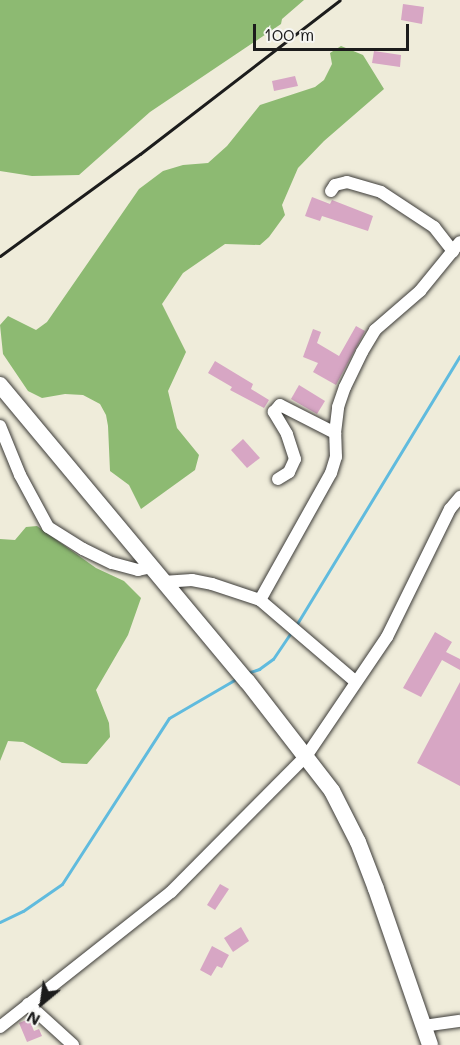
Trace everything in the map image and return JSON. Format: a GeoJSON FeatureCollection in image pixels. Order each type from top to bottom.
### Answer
{"type":"FeatureCollection","features":[{"type":"Feature","properties":{"kind":"street"},"geometry":{"type":"LineString","coordinates":[[260,600],[331,472],[336,457],[334,433],[345,387],[375,330],[420,291],[457,247],[434,227],[381,192],[347,182],[335,185],[332,191]]}},
{"type":"Feature","properties":{"kind":"street"},"geometry":{"type":"LineString","coordinates":[[0,385],[307,755],[332,791],[358,842],[430,1045]]}},
{"type":"Feature","properties":{"kind":"street"},"geometry":{"type":"LineString","coordinates":[[278,479],[289,472],[295,459],[287,434],[276,417],[276,408],[280,405],[287,406],[334,433]]}},
{"type":"Feature","properties":{"kind":"street"},"geometry":{"type":"LineString","coordinates":[[0,426],[20,475],[48,527],[83,549],[112,563],[138,570],[152,567]]}},
{"type":"Feature","properties":{"kind":"street"},"geometry":{"type":"LineString","coordinates":[[0,1027],[171,892],[307,755],[387,637],[450,509],[460,497]]}},
{"type":"Feature","properties":{"kind":"street"},"geometry":{"type":"LineString","coordinates":[[164,582],[192,580],[213,584],[260,600],[356,682]]}},
{"type":"Feature","properties":{"kind":"street"},"geometry":{"type":"LineString","coordinates":[[28,1004],[73,1045]]}},
{"type":"Feature","properties":{"kind":"street"},"geometry":{"type":"LineString","coordinates":[[423,1026],[460,1021]]}},
{"type":"Feature","properties":{"kind":"green space"},"geometry":{"type":"Polygon","coordinates":[[[0,0],[304,0],[282,19],[281,24],[150,112],[79,175],[32,176],[0,171],[0,0]]]}},
{"type":"Feature","properties":{"kind":"green space"},"geometry":{"type":"Polygon","coordinates":[[[341,46],[363,55],[384,89],[324,141],[298,168],[282,205],[285,215],[269,237],[260,245],[225,244],[183,273],[162,304],[186,352],[168,391],[177,428],[199,455],[195,470],[141,509],[129,485],[110,471],[108,426],[106,415],[100,404],[83,395],[65,394],[42,398],[28,391],[3,354],[0,325],[8,316],[36,330],[47,322],[139,189],[163,171],[183,165],[208,163],[227,146],[260,105],[315,87],[324,80],[332,64],[330,53],[341,46]]]}},
{"type":"Feature","properties":{"kind":"green space"},"geometry":{"type":"Polygon","coordinates":[[[37,526],[96,568],[124,581],[141,598],[128,635],[96,690],[109,723],[110,737],[87,764],[62,763],[23,742],[8,741],[0,761],[0,539],[15,540],[26,527],[37,526]]]}},
{"type":"Feature","properties":{"kind":"building"},"geometry":{"type":"Polygon","coordinates":[[[403,4],[424,7],[422,24],[401,20],[403,4]]]}},
{"type":"Feature","properties":{"kind":"building"},"geometry":{"type":"Polygon","coordinates":[[[374,51],[401,55],[400,67],[372,63],[374,51]]]}},
{"type":"Feature","properties":{"kind":"building"},"geometry":{"type":"Polygon","coordinates":[[[295,76],[298,86],[274,91],[272,81],[295,76]]]}},
{"type":"Feature","properties":{"kind":"building"},"geometry":{"type":"Polygon","coordinates":[[[312,197],[330,204],[332,200],[373,216],[368,231],[322,216],[320,221],[305,216],[312,197]]]}},
{"type":"Feature","properties":{"kind":"building"},"geometry":{"type":"Polygon","coordinates":[[[356,326],[365,331],[336,385],[313,372],[318,363],[303,357],[313,329],[321,332],[317,343],[339,356],[356,326]]]}},
{"type":"Feature","properties":{"kind":"building"},"geometry":{"type":"Polygon","coordinates":[[[215,361],[253,384],[251,389],[269,400],[264,408],[230,390],[232,387],[208,373],[215,361]]]}},
{"type":"Feature","properties":{"kind":"building"},"geometry":{"type":"Polygon","coordinates":[[[299,385],[325,401],[317,414],[291,399],[299,385]]]}},
{"type":"Feature","properties":{"kind":"building"},"geometry":{"type":"Polygon","coordinates":[[[243,439],[260,458],[247,468],[231,450],[243,439]]]}},
{"type":"Feature","properties":{"kind":"building"},"geometry":{"type":"Polygon","coordinates":[[[435,632],[452,642],[446,652],[460,659],[460,670],[442,660],[421,697],[403,688],[435,632]]]}},
{"type":"Feature","properties":{"kind":"building"},"geometry":{"type":"Polygon","coordinates":[[[460,682],[460,786],[417,763],[460,682]]]}},
{"type":"Feature","properties":{"kind":"building"},"geometry":{"type":"Polygon","coordinates":[[[220,884],[229,889],[215,910],[207,905],[220,884]]]}},
{"type":"Feature","properties":{"kind":"building"},"geometry":{"type":"Polygon","coordinates":[[[241,927],[249,941],[233,952],[224,938],[241,927]]]}},
{"type":"Feature","properties":{"kind":"building"},"geometry":{"type":"Polygon","coordinates":[[[212,946],[229,955],[222,968],[217,966],[211,976],[200,970],[212,946]]]}},
{"type":"Feature","properties":{"kind":"building"},"geometry":{"type":"Polygon","coordinates":[[[29,1019],[34,1031],[39,1029],[42,1036],[27,1042],[19,1023],[29,1019]]]}},
{"type":"Feature","properties":{"kind":"waterway"},"geometry":{"type":"LineString","coordinates":[[295,627],[460,356]]}},
{"type":"Feature","properties":{"kind":"waterway"},"geometry":{"type":"LineString","coordinates":[[247,673],[259,669],[273,659],[291,632]]}},
{"type":"Feature","properties":{"kind":"waterway"},"geometry":{"type":"LineString","coordinates":[[0,922],[23,911],[62,884],[169,718],[236,679]]}},
{"type":"Feature","properties":{"kind":"railway"},"geometry":{"type":"LineString","coordinates":[[0,256],[140,154],[340,0]]}}]}
